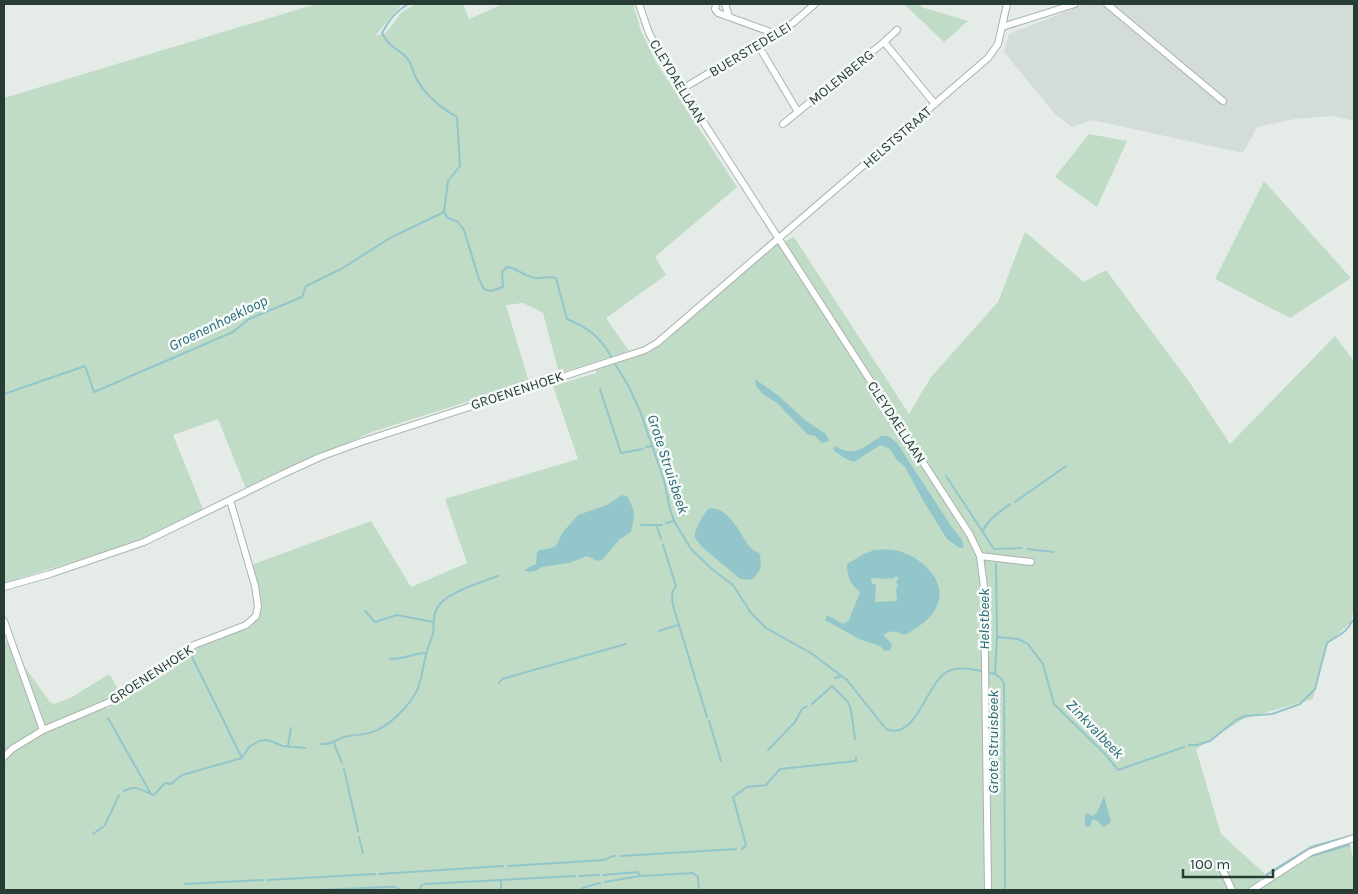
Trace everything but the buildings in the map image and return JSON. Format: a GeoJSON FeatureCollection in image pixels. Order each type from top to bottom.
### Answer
{"type":"FeatureCollection","features":[{"type":"Feature","properties":{"kind":"street","name":"CLEYDAELLAAN"},"geometry":{"type":"LineString","coordinates":[[639,4],[649,33],[682,89],[970,535],[980,556],[984,578],[988,890]]}},
{"type":"Feature","properties":{"kind":"street"},"geometry":{"type":"LineString","coordinates":[[716,4],[715,9],[718,13],[776,34]]}},
{"type":"Feature","properties":{"kind":"street"},"geometry":{"type":"LineString","coordinates":[[725,4],[729,17]]}},
{"type":"Feature","properties":{"kind":"street","name":"BUERSTEDELEI"},"geometry":{"type":"LineString","coordinates":[[682,89],[776,34],[793,23],[814,4]]}},
{"type":"Feature","properties":{"kind":"street","name":"HELSTSTRAAT"},"geometry":{"type":"LineString","coordinates":[[778,239],[988,58],[998,44],[1007,4]]}},
{"type":"Feature","properties":{"kind":"street"},"geometry":{"type":"LineString","coordinates":[[1002,27],[1012,26],[1076,4]]}},
{"type":"Feature","properties":{"kind":"street"},"geometry":{"type":"LineString","coordinates":[[1107,4],[1223,101]]}},
{"type":"Feature","properties":{"kind":"street","name":"MOLENBERG"},"geometry":{"type":"LineString","coordinates":[[783,124],[897,30]]}},
{"type":"Feature","properties":{"kind":"street","name":"MOLENBERG"},"geometry":{"type":"LineString","coordinates":[[884,42],[935,104]]}},
{"type":"Feature","properties":{"kind":"street","name":"MOLENBERG"},"geometry":{"type":"LineString","coordinates":[[758,45],[798,112]]}},
{"type":"Feature","properties":{"kind":"street","name":"GROENENHOEK"},"geometry":{"type":"LineString","coordinates":[[4,587],[50,574],[144,542],[313,460],[362,442],[645,350],[657,343],[778,239]]}},
{"type":"Feature","properties":{"kind":"street","name":"GROENENHOEK"},"geometry":{"type":"LineString","coordinates":[[4,757],[12,749],[43,730],[112,701],[194,644],[246,625],[253,620],[258,610],[255,586],[230,500]]}},
{"type":"Feature","properties":{"kind":"street"},"geometry":{"type":"LineString","coordinates":[[980,556],[1031,562]]}},
{"type":"Feature","properties":{"kind":"street"},"geometry":{"type":"LineString","coordinates":[[4,621],[43,730]]}},
{"type":"Feature","properties":{"kind":"street"},"geometry":{"type":"LineString","coordinates":[[1252,890],[1310,852],[1354,838]]}},
{"type":"Feature","properties":{"kind":"street"},"geometry":{"type":"LineString","coordinates":[[1221,866],[1232,890]]}},
{"type":"Feature","properties":{"kind":"shaded area"},"geometry":{"type":"Polygon","coordinates":[[[1086,4],[1354,4],[1354,121],[1333,116],[1295,119],[1257,127],[1243,153],[1092,120],[1072,127],[1055,114],[1004,52],[1009,34],[1086,4]]]}},
{"type":"Feature","properties":{"kind":"green space"},"geometry":{"type":"Polygon","coordinates":[[[316,4],[402,4],[375,36],[386,33],[402,12],[416,4],[463,4],[469,19],[503,4],[633,4],[641,31],[656,62],[737,187],[655,257],[666,275],[606,318],[629,351],[559,373],[543,313],[523,303],[506,305],[529,382],[372,432],[246,489],[218,419],[173,435],[203,509],[134,543],[4,583],[4,98],[316,4]]]}},
{"type":"Feature","properties":{"kind":"green space"},"geometry":{"type":"Polygon","coordinates":[[[904,4],[921,4],[921,7],[968,21],[944,42],[904,4]]]}},
{"type":"Feature","properties":{"kind":"green space"},"geometry":{"type":"Polygon","coordinates":[[[1089,134],[1127,141],[1097,207],[1055,177],[1089,134]]]}},
{"type":"Feature","properties":{"kind":"green space"},"geometry":{"type":"Polygon","coordinates":[[[1264,181],[1351,278],[1290,318],[1215,279],[1264,181]]]}},
{"type":"Feature","properties":{"kind":"green space"},"geometry":{"type":"Polygon","coordinates":[[[1025,232],[1084,282],[1106,270],[1190,383],[1230,444],[1335,336],[1354,361],[1354,606],[1351,622],[1327,644],[1313,699],[1243,719],[1196,749],[1221,834],[1265,874],[1250,890],[4,890],[4,642],[6,641],[50,702],[54,704],[72,697],[109,674],[122,695],[105,704],[107,709],[139,690],[192,650],[249,626],[258,618],[261,605],[251,565],[371,521],[411,587],[467,563],[445,499],[578,459],[553,386],[596,373],[596,369],[618,363],[618,361],[665,341],[768,249],[794,237],[909,414],[931,377],[998,302],[1025,232]]]}},
{"type":"Feature","properties":{"kind":"green space"},"geometry":{"type":"Polygon","coordinates":[[[1350,844],[1354,862],[1354,890],[1257,890],[1287,870],[1317,854],[1350,844]]]}},
{"type":"Feature","properties":{"kind":"water"},"geometry":{"type":"Polygon","coordinates":[[[755,379],[779,396],[806,421],[826,434],[829,441],[822,443],[815,436],[807,434],[777,403],[763,394],[756,386],[755,379]]]}},
{"type":"Feature","properties":{"kind":"water"},"geometry":{"type":"Polygon","coordinates":[[[882,436],[888,436],[897,443],[962,540],[964,548],[958,547],[947,539],[905,467],[896,459],[890,449],[880,445],[854,462],[833,450],[835,446],[849,451],[860,450],[882,436]]]}},
{"type":"Feature","properties":{"kind":"water"},"geometry":{"type":"Polygon","coordinates":[[[622,495],[628,497],[634,511],[631,532],[620,539],[603,559],[597,561],[587,556],[569,563],[542,567],[535,571],[528,572],[524,570],[536,564],[537,552],[539,550],[556,546],[563,532],[578,515],[607,505],[622,495]]]}},
{"type":"Feature","properties":{"kind":"water"},"geometry":{"type":"Polygon","coordinates":[[[712,508],[725,513],[750,547],[760,554],[761,568],[753,579],[739,578],[702,547],[695,538],[695,532],[701,519],[707,510],[712,508]]]}},
{"type":"Feature","properties":{"kind":"water"},"geometry":{"type":"Polygon","coordinates":[[[874,550],[902,552],[927,567],[937,582],[939,600],[934,612],[915,629],[904,635],[889,632],[883,635],[892,644],[890,650],[885,651],[880,646],[859,639],[825,620],[827,615],[843,624],[849,620],[860,592],[850,580],[847,564],[874,550]],[[896,576],[893,579],[871,578],[872,584],[876,584],[875,602],[897,601],[896,589],[898,586],[896,581],[899,579],[896,576]]]}},
{"type":"Feature","properties":{"kind":"water"},"geometry":{"type":"Polygon","coordinates":[[[1104,796],[1111,822],[1104,827],[1096,820],[1092,820],[1090,826],[1085,827],[1085,815],[1088,813],[1092,816],[1097,813],[1104,796]]]}},
{"type":"Feature","properties":{"kind":"waterway","name":"Grote Struisbeek"},"geometry":{"type":"LineString","coordinates":[[408,4],[393,17],[382,33],[388,43],[406,57],[411,64],[415,76],[427,94],[444,109],[457,117],[460,166],[448,181],[444,212],[448,218],[458,222],[464,230],[479,279],[484,289],[491,291],[503,287],[502,272],[507,267],[535,278],[556,278],[567,319],[593,334],[603,344],[612,358]]}},
{"type":"Feature","properties":{"kind":"waterway","name":"Groenenhoekloop"},"geometry":{"type":"LineString","coordinates":[[4,394],[85,366],[94,392],[233,332],[249,319],[302,297],[306,286],[341,269],[390,238],[444,212]]}},
{"type":"Feature","properties":{"kind":"waterway","name":"Grote Struisbeek"},"geometry":{"type":"LineString","coordinates":[[614,362],[628,385],[640,411],[664,480],[674,521],[691,549],[713,570],[733,585],[751,613],[766,628],[811,653],[847,680],[886,729],[896,731],[905,727],[913,719],[940,678],[951,670],[972,669],[988,672],[997,675],[1002,680],[1004,683],[1005,890]]}},
{"type":"Feature","properties":{"kind":"waterway"},"geometry":{"type":"LineString","coordinates":[[600,389],[621,453],[643,449]]}},
{"type":"Feature","properties":{"kind":"waterway","name":"Grote Struisbeek"},"geometry":{"type":"LineString","coordinates":[[646,447],[653,446]]}},
{"type":"Feature","properties":{"kind":"waterway"},"geometry":{"type":"LineString","coordinates":[[1015,502],[1066,466]]}},
{"type":"Feature","properties":{"kind":"waterway"},"geometry":{"type":"LineString","coordinates":[[946,476],[994,549],[1022,548]]}},
{"type":"Feature","properties":{"kind":"waterway"},"geometry":{"type":"LineString","coordinates":[[983,531],[991,519],[1010,504]]}},
{"type":"Feature","properties":{"kind":"waterway"},"geometry":{"type":"LineString","coordinates":[[666,523],[674,521]]}},
{"type":"Feature","properties":{"kind":"waterway"},"geometry":{"type":"LineString","coordinates":[[641,525],[662,525]]}},
{"type":"Feature","properties":{"kind":"waterway"},"geometry":{"type":"LineString","coordinates":[[657,527],[661,539]]}},
{"type":"Feature","properties":{"kind":"waterway"},"geometry":{"type":"LineString","coordinates":[[663,545],[676,586],[672,594],[674,609],[707,717]]}},
{"type":"Feature","properties":{"kind":"waterway"},"geometry":{"type":"LineString","coordinates":[[1028,549],[1053,552]]}},
{"type":"Feature","properties":{"kind":"waterway","name":"Helstbeek"},"geometry":{"type":"LineString","coordinates":[[995,673],[997,637],[996,564]]}},
{"type":"Feature","properties":{"kind":"waterway"},"geometry":{"type":"LineString","coordinates":[[321,744],[372,732],[396,717],[407,706],[418,688],[433,633],[434,617],[437,608],[451,595],[498,576]]}},
{"type":"Feature","properties":{"kind":"waterway"},"geometry":{"type":"LineString","coordinates":[[365,611],[375,622],[397,615],[433,622]]}},
{"type":"Feature","properties":{"kind":"waterway","name":"Zinkvalbeek"},"geometry":{"type":"LineString","coordinates":[[1189,745],[1210,741],[1236,720],[1245,716],[1272,714],[1300,704],[1315,689],[1327,643],[1344,631],[1352,621],[1354,622]]}},
{"type":"Feature","properties":{"kind":"waterway"},"geometry":{"type":"LineString","coordinates":[[659,631],[678,625]]}},
{"type":"Feature","properties":{"kind":"waterway","name":"Zinkvalbeek"},"geometry":{"type":"LineString","coordinates":[[997,637],[1018,639],[1028,644],[1043,664],[1054,704],[1106,755],[1118,770],[1184,747]]}},
{"type":"Feature","properties":{"kind":"waterway"},"geometry":{"type":"LineString","coordinates":[[499,683],[502,679],[626,644]]}},
{"type":"Feature","properties":{"kind":"waterway"},"geometry":{"type":"LineString","coordinates":[[190,653],[242,758]]}},
{"type":"Feature","properties":{"kind":"waterway"},"geometry":{"type":"LineString","coordinates":[[390,659],[426,653]]}},
{"type":"Feature","properties":{"kind":"waterway","name":"Grote Struisbeek"},"geometry":{"type":"LineString","coordinates":[[835,678],[842,676]]}},
{"type":"Feature","properties":{"kind":"waterway"},"geometry":{"type":"LineString","coordinates":[[812,704],[832,686],[848,702],[855,739]]}},
{"type":"Feature","properties":{"kind":"waterway"},"geometry":{"type":"LineString","coordinates":[[768,750],[795,722],[802,709],[807,706]]}},
{"type":"Feature","properties":{"kind":"waterway"},"geometry":{"type":"LineString","coordinates":[[108,718],[151,794]]}},
{"type":"Feature","properties":{"kind":"waterway"},"geometry":{"type":"LineString","coordinates":[[709,721],[721,761]]}},
{"type":"Feature","properties":{"kind":"waterway"},"geometry":{"type":"LineString","coordinates":[[288,746],[291,728]]}},
{"type":"Feature","properties":{"kind":"waterway"},"geometry":{"type":"LineString","coordinates":[[124,791],[136,788],[154,795],[165,783],[171,784],[182,775],[242,758],[249,747],[259,741],[268,740],[283,746],[305,748]]}},
{"type":"Feature","properties":{"kind":"waterway"},"geometry":{"type":"LineString","coordinates":[[334,743],[342,763]]}},
{"type":"Feature","properties":{"kind":"waterway"},"geometry":{"type":"LineString","coordinates":[[742,849],[746,845],[733,797],[747,787],[766,785],[780,769],[856,761],[856,757]]}},
{"type":"Feature","properties":{"kind":"waterway"},"geometry":{"type":"LineString","coordinates":[[344,769],[358,831]]}},
{"type":"Feature","properties":{"kind":"waterway"},"geometry":{"type":"LineString","coordinates":[[105,825],[119,795]]}},
{"type":"Feature","properties":{"kind":"waterway"},"geometry":{"type":"LineString","coordinates":[[93,834],[103,827]]}},
{"type":"Feature","properties":{"kind":"waterway"},"geometry":{"type":"LineString","coordinates":[[1266,875],[1311,847],[1354,835]]}},
{"type":"Feature","properties":{"kind":"waterway"},"geometry":{"type":"LineString","coordinates":[[359,837],[363,853]]}},
{"type":"Feature","properties":{"kind":"waterway"},"geometry":{"type":"LineString","coordinates":[[1308,857],[1349,845]]}},
{"type":"Feature","properties":{"kind":"waterway"},"geometry":{"type":"LineString","coordinates":[[621,856],[736,849]]}},
{"type":"Feature","properties":{"kind":"waterway"},"geometry":{"type":"LineString","coordinates":[[508,866],[605,860],[615,856]]}},
{"type":"Feature","properties":{"kind":"waterway"},"geometry":{"type":"LineString","coordinates":[[379,874],[503,866]]}},
{"type":"Feature","properties":{"kind":"waterway"},"geometry":{"type":"LineString","coordinates":[[603,875],[638,872],[640,876],[693,873],[698,877],[699,890]]}},
{"type":"Feature","properties":{"kind":"waterway"},"geometry":{"type":"LineString","coordinates":[[267,880],[375,874]]}},
{"type":"Feature","properties":{"kind":"waterway"},"geometry":{"type":"LineString","coordinates":[[579,876],[599,875]]}},
{"type":"Feature","properties":{"kind":"waterway"},"geometry":{"type":"LineString","coordinates":[[419,890],[424,884],[575,876]]}},
{"type":"Feature","properties":{"kind":"waterway"},"geometry":{"type":"LineString","coordinates":[[605,882],[639,876]]}},
{"type":"Feature","properties":{"kind":"waterway"},"geometry":{"type":"LineString","coordinates":[[185,884],[263,880]]}},
{"type":"Feature","properties":{"kind":"waterway"},"geometry":{"type":"LineString","coordinates":[[501,880],[501,890]]}},
{"type":"Feature","properties":{"kind":"waterway"},"geometry":{"type":"LineString","coordinates":[[582,888],[600,883]]}},
{"type":"Feature","properties":{"kind":"waterway"},"geometry":{"type":"LineString","coordinates":[[321,890],[386,887],[395,887],[400,890]]}}]}
